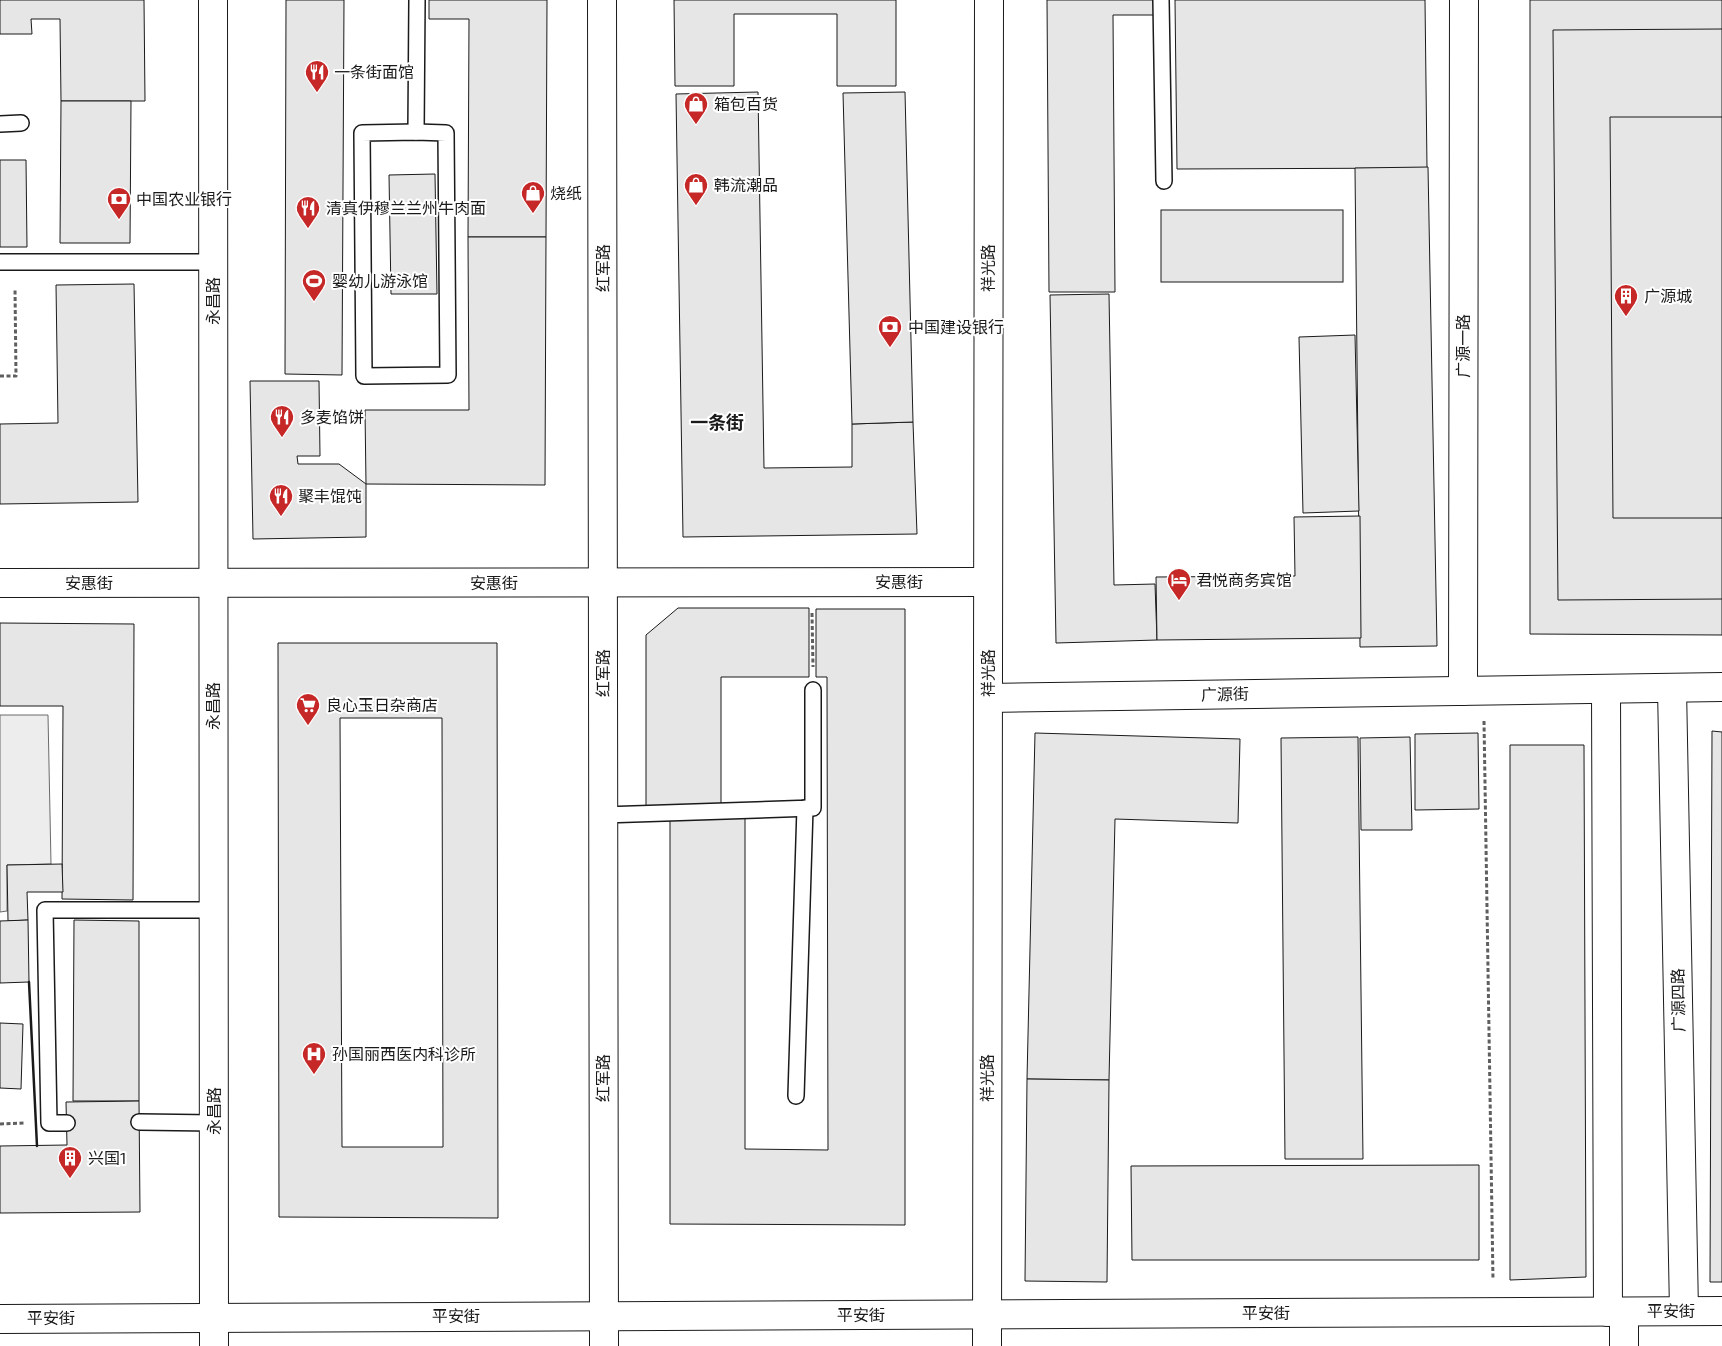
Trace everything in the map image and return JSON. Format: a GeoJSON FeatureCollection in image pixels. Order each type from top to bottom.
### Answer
{"type":"FeatureCollection","features":[{"type":"Feature","properties":{"kind":"street","name":"永昌路"},"geometry":{"type":"LineString","coordinates":[[213,0],[214,1346]]}},
{"type":"Feature","properties":{"kind":"street","name":"红军路"},"geometry":{"type":"LineString","coordinates":[[602,0],[604,1346]]}},
{"type":"Feature","properties":{"kind":"street","name":"祥光路"},"geometry":{"type":"LineString","coordinates":[[987,1346],[989,0]]}},
{"type":"Feature","properties":{"kind":"street","name":"广源一路"},"geometry":{"type":"LineString","coordinates":[[1464,0],[1473,691]]}},
{"type":"Feature","properties":{"kind":"street","name":"安惠街"},"geometry":{"type":"LineString","coordinates":[[0,583],[988,582]]}},
{"type":"Feature","properties":{"kind":"street","name":"广源街"},"geometry":{"type":"LineString","coordinates":[[988,698],[1722,687]]}},
{"type":"Feature","properties":{"kind":"street"},"geometry":{"type":"LineString","coordinates":[[1606,688],[1616,1312],[1624,1346]]}},
{"type":"Feature","properties":{"kind":"street","name":"广源四路"},"geometry":{"type":"LineString","coordinates":[[1672,688],[1684,1311]]}},
{"type":"Feature","properties":{"kind":"street","name":"平安街"},"geometry":{"type":"LineString","coordinates":[[0,1319],[1722,1311]]}},
{"type":"Feature","properties":{"kind":"lane"},"geometry":{"type":"LineString","coordinates":[[416,0],[416,132]]}},
{"type":"Feature","properties":{"kind":"lane"},"geometry":{"type":"LineString","coordinates":[[1161,0],[1164,181]]}},
{"type":"Feature","properties":{"kind":"lane"},"geometry":{"type":"LineString","coordinates":[[0,124],[21,123]]}},
{"type":"Feature","properties":{"kind":"lane"},"geometry":{"type":"LineString","coordinates":[[416,132],[446,132],[448,375],[364,376],[362,133],[416,132]]}},
{"type":"Feature","properties":{"kind":"lane"},"geometry":{"type":"LineString","coordinates":[[7,262],[213,262]]}},
{"type":"Feature","properties":{"kind":"lane"},"geometry":{"type":"LineString","coordinates":[[603,815],[813,808],[813,690]]}},
{"type":"Feature","properties":{"kind":"lane"},"geometry":{"type":"LineString","coordinates":[[796,1096],[804,808]]}},
{"type":"Feature","properties":{"kind":"lane"},"geometry":{"type":"LineString","coordinates":[[67,1123],[49,1122],[45,910],[213,910]]}},
{"type":"Feature","properties":{"kind":"lane"},"geometry":{"type":"LineString","coordinates":[[139,1122],[214,1123]]}},
{"type":"Feature","properties":{"kind":"path"},"geometry":{"type":"LineString","coordinates":[[0,376],[16,376],[7,262]]}},
{"type":"Feature","properties":{"kind":"path"},"geometry":{"type":"LineString","coordinates":[[811,583],[813,690]]}},
{"type":"Feature","properties":{"kind":"path"},"geometry":{"type":"LineString","coordinates":[[1473,691],[1494,1312]]}},
{"type":"Feature","properties":{"kind":"shaded area"},"geometry":{"type":"Polygon","coordinates":[[[0,715],[48,715],[51,864],[7,865],[7,911],[0,912],[0,715]]]}},
{"type":"Feature","properties":{"kind":"building"},"geometry":{"type":"Polygon","coordinates":[[[0,0],[144,0],[145,101],[61,101],[60,19],[31,19],[32,34],[0,34],[0,0]]]}},
{"type":"Feature","properties":{"kind":"building"},"geometry":{"type":"Polygon","coordinates":[[[286,0],[344,0],[342,375],[285,374],[286,0]]]}},
{"type":"Feature","properties":{"kind":"building"},"geometry":{"type":"Polygon","coordinates":[[[429,0],[547,0],[546,237],[468,237],[469,19],[429,19],[429,0]]]}},
{"type":"Feature","properties":{"kind":"building"},"geometry":{"type":"Polygon","coordinates":[[[674,0],[896,0],[896,86],[837,86],[837,14],[734,14],[734,86],[675,86],[674,0]]]}},
{"type":"Feature","properties":{"kind":"building"},"geometry":{"type":"Polygon","coordinates":[[[1047,0],[1154,0],[1154,15],[1113,15],[1115,292],[1049,292],[1047,0]]]}},
{"type":"Feature","properties":{"kind":"building"},"geometry":{"type":"Polygon","coordinates":[[[1175,0],[1425,0],[1427,168],[1177,169],[1175,0]]]}},
{"type":"Feature","properties":{"kind":"building","name":"广源城"},"geometry":{"type":"Polygon","coordinates":[[[1530,0],[1722,0],[1722,635],[1530,634],[1530,0]]]}},
{"type":"Feature","properties":{"kind":"building"},"geometry":{"type":"Polygon","coordinates":[[[1722,29],[1722,117],[1610,117],[1613,518],[1722,518],[1722,599],[1558,600],[1553,30],[1722,29]]]}},
{"type":"Feature","properties":{"kind":"building"},"geometry":{"type":"Polygon","coordinates":[[[758,92],[764,468],[852,467],[852,424],[913,422],[917,534],[683,537],[676,94],[758,92]]]}},
{"type":"Feature","properties":{"kind":"building"},"geometry":{"type":"Polygon","coordinates":[[[905,92],[913,422],[852,424],[843,93],[905,92]]]}},
{"type":"Feature","properties":{"kind":"building"},"geometry":{"type":"Polygon","coordinates":[[[61,101],[131,101],[130,243],[60,243],[61,101]]]}},
{"type":"Feature","properties":{"kind":"building"},"geometry":{"type":"Polygon","coordinates":[[[0,160],[26,160],[27,247],[0,247],[0,160]]]}},
{"type":"Feature","properties":{"kind":"building"},"geometry":{"type":"Polygon","coordinates":[[[1428,167],[1437,646],[1360,647],[1355,168],[1428,167]]]}},
{"type":"Feature","properties":{"kind":"building"},"geometry":{"type":"Polygon","coordinates":[[[435,174],[437,294],[391,294],[389,175],[435,174]]]}},
{"type":"Feature","properties":{"kind":"building"},"geometry":{"type":"Polygon","coordinates":[[[1161,210],[1343,210],[1343,282],[1161,282],[1161,210]]]}},
{"type":"Feature","properties":{"kind":"building"},"geometry":{"type":"Polygon","coordinates":[[[468,237],[546,237],[545,485],[366,484],[365,410],[469,410],[468,237]]]}},
{"type":"Feature","properties":{"kind":"building"},"geometry":{"type":"Polygon","coordinates":[[[134,284],[138,502],[0,504],[0,424],[58,423],[56,285],[134,284]]]}},
{"type":"Feature","properties":{"kind":"building"},"geometry":{"type":"Polygon","coordinates":[[[1109,294],[1114,585],[1155,584],[1157,640],[1056,643],[1050,295],[1109,294]]]}},
{"type":"Feature","properties":{"kind":"building"},"geometry":{"type":"Polygon","coordinates":[[[1355,335],[1359,511],[1303,513],[1299,337],[1355,335]]]}},
{"type":"Feature","properties":{"kind":"building"},"geometry":{"type":"Polygon","coordinates":[[[250,381],[319,381],[320,456],[297,456],[298,464],[339,464],[366,484],[366,537],[253,539],[250,381]]]}},
{"type":"Feature","properties":{"kind":"building"},"geometry":{"type":"Polygon","coordinates":[[[1360,516],[1361,638],[1157,640],[1156,577],[1295,576],[1294,517],[1360,516]]]}},
{"type":"Feature","properties":{"kind":"building"},"geometry":{"type":"Polygon","coordinates":[[[678,608],[809,608],[809,677],[721,677],[721,808],[646,808],[646,635],[678,608]]]}},
{"type":"Feature","properties":{"kind":"building"},"geometry":{"type":"Polygon","coordinates":[[[816,609],[905,609],[905,1225],[670,1224],[670,814],[745,815],[745,1149],[828,1150],[827,677],[816,677],[816,609]]]}},
{"type":"Feature","properties":{"kind":"building"},"geometry":{"type":"Polygon","coordinates":[[[0,623],[134,624],[133,900],[62,899],[63,706],[0,706],[0,623]]]}},
{"type":"Feature","properties":{"kind":"building"},"geometry":{"type":"Polygon","coordinates":[[[278,643],[497,643],[498,1218],[279,1217],[278,643]],[[340,718],[342,1147],[443,1147],[442,718],[340,718]]]}},
{"type":"Feature","properties":{"kind":"building"},"geometry":{"type":"Polygon","coordinates":[[[1712,731],[1722,732],[1722,1282],[1710,1282],[1712,731]]]}},
{"type":"Feature","properties":{"kind":"building"},"geometry":{"type":"Polygon","coordinates":[[[1035,733],[1240,739],[1238,823],[1115,819],[1109,1080],[1027,1079],[1035,733]]]}},
{"type":"Feature","properties":{"kind":"building"},"geometry":{"type":"Polygon","coordinates":[[[1478,733],[1479,809],[1415,810],[1415,734],[1478,733]]]}},
{"type":"Feature","properties":{"kind":"building"},"geometry":{"type":"Polygon","coordinates":[[[1358,737],[1363,1159],[1285,1159],[1281,738],[1358,737]]]}},
{"type":"Feature","properties":{"kind":"building"},"geometry":{"type":"Polygon","coordinates":[[[1410,737],[1412,830],[1361,830],[1360,738],[1410,737]]]}},
{"type":"Feature","properties":{"kind":"building"},"geometry":{"type":"Polygon","coordinates":[[[1510,745],[1584,745],[1586,1277],[1510,1280],[1510,745]]]}},
{"type":"Feature","properties":{"kind":"building"},"geometry":{"type":"Polygon","coordinates":[[[62,864],[63,892],[27,892],[28,920],[8,921],[7,865],[62,864]]]}},
{"type":"Feature","properties":{"kind":"building"},"geometry":{"type":"Polygon","coordinates":[[[28,920],[29,982],[0,983],[0,921],[28,920]]]}},
{"type":"Feature","properties":{"kind":"building"},"geometry":{"type":"Polygon","coordinates":[[[74,920],[139,921],[139,1101],[73,1101],[74,920]]]}},
{"type":"Feature","properties":{"kind":"building"},"geometry":{"type":"Polygon","coordinates":[[[0,1023],[23,1024],[21,1089],[0,1088],[0,1023]]]}},
{"type":"Feature","properties":{"kind":"building"},"geometry":{"type":"Polygon","coordinates":[[[1027,1079],[1109,1080],[1107,1282],[1025,1281],[1027,1079]]]}},
{"type":"Feature","properties":{"kind":"building","name":"兴国1"},"geometry":{"type":"Polygon","coordinates":[[[139,1101],[140,1212],[0,1213],[0,1146],[67,1145],[66,1102],[139,1101]]]}},
{"type":"Feature","properties":{"kind":"building"},"geometry":{"type":"Polygon","coordinates":[[[1479,1165],[1479,1260],[1132,1260],[1131,1166],[1479,1165]]]}},
{"type":"Feature","properties":{"kind":"wall"},"geometry":{"type":"LineString","coordinates":[[29,982],[37,1146]]}},
{"type":"Feature","properties":{"kind":"place","name":"一条街面馆"},"geometry":{"type":"Point","coordinates":[317,93]}},
{"type":"Feature","properties":{"kind":"place","name":"箱包百货"},"geometry":{"type":"Point","coordinates":[696,125]}},
{"type":"Feature","properties":{"kind":"place","name":"韩流潮品"},"geometry":{"type":"Point","coordinates":[696,206]}},
{"type":"Feature","properties":{"kind":"place","name":"烧纸"},"geometry":{"type":"Point","coordinates":[533,214]}},
{"type":"Feature","properties":{"kind":"place","name":"中国农业银行"},"geometry":{"type":"Point","coordinates":[119,220]}},
{"type":"Feature","properties":{"kind":"place","name":"清真伊穆兰兰州牛肉面"},"geometry":{"type":"Point","coordinates":[308,229]}},
{"type":"Feature","properties":{"kind":"place","name":"婴幼儿游泳馆"},"geometry":{"type":"Point","coordinates":[314,302]}},
{"type":"Feature","properties":{"kind":"place","name":"广源城"},"geometry":{"type":"Point","coordinates":[1626,317]}},
{"type":"Feature","properties":{"kind":"place","name":"中国建设银行"},"geometry":{"type":"Point","coordinates":[890,348]}},
{"type":"Feature","properties":{"kind":"place","name":"多麦馅饼"},"geometry":{"type":"Point","coordinates":[282,438]}},
{"type":"Feature","properties":{"kind":"place","name":"聚丰馄饨"},"geometry":{"type":"Point","coordinates":[281,517]}},
{"type":"Feature","properties":{"kind":"place","name":"君悦商务宾馆"},"geometry":{"type":"Point","coordinates":[1179,601]}},
{"type":"Feature","properties":{"kind":"place","name":"良心玉日杂商店"},"geometry":{"type":"Point","coordinates":[308,726]}},
{"type":"Feature","properties":{"kind":"place","name":"孙国丽西医内科诊所"},"geometry":{"type":"Point","coordinates":[314,1075]}},
{"type":"Feature","properties":{"kind":"place","name":"兴国1"},"geometry":{"type":"Point","coordinates":[70,1179]}},
{"type":"Feature","properties":{"kind":"district","name":"一条街"},"geometry":{"type":"Point","coordinates":[717,423]}}]}
